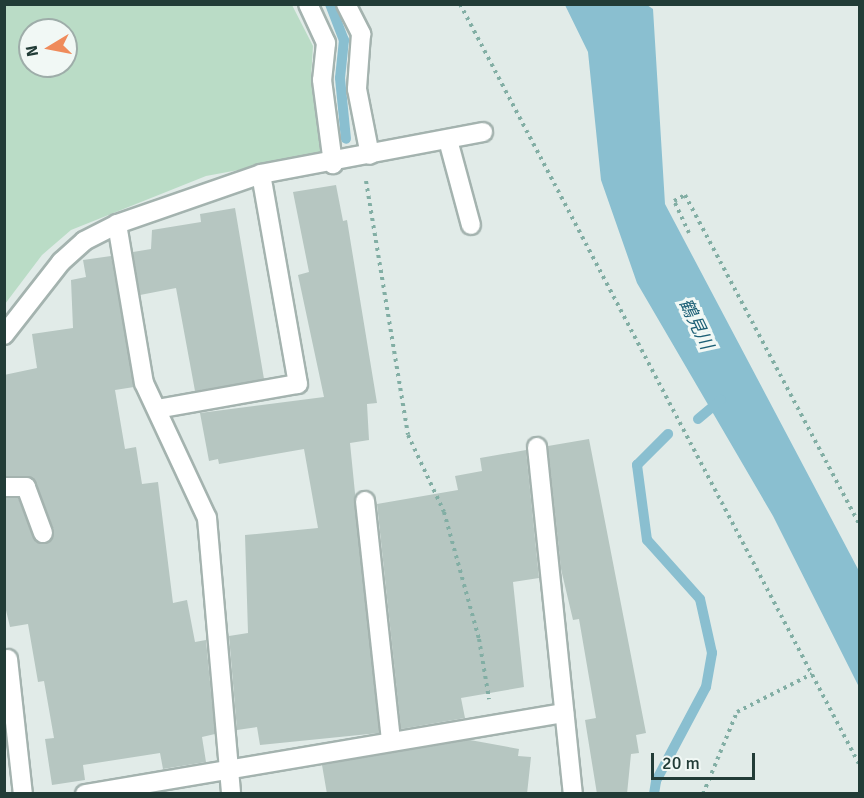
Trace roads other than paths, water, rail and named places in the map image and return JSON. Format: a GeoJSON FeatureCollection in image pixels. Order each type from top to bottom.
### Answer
{"type":"FeatureCollection","features":[{"type":"Feature","properties":{"kind":"street"},"geometry":{"type":"LineString","coordinates":[[308,4],[326,43],[322,80],[333,164]]}},
{"type":"Feature","properties":{"kind":"street"},"geometry":{"type":"LineString","coordinates":[[346,4],[361,34],[357,89],[365,156]]}},
{"type":"Feature","properties":{"kind":"street"},"geometry":{"type":"LineString","coordinates":[[4,335],[62,261],[84,241],[117,224],[261,174],[333,164],[483,132]]}},
{"type":"Feature","properties":{"kind":"street"},"geometry":{"type":"LineString","coordinates":[[448,140],[471,225]]}},
{"type":"Feature","properties":{"kind":"street"},"geometry":{"type":"LineString","coordinates":[[157,409],[298,384],[261,174]]}},
{"type":"Feature","properties":{"kind":"street"},"geometry":{"type":"LineString","coordinates":[[117,224],[144,383],[207,518],[227,770],[231,794]]}},
{"type":"Feature","properties":{"kind":"street"},"geometry":{"type":"LineString","coordinates":[[537,447],[573,794]]}},
{"type":"Feature","properties":{"kind":"street"},"geometry":{"type":"LineString","coordinates":[[4,487],[26,487],[43,533]]}},
{"type":"Feature","properties":{"kind":"street"},"geometry":{"type":"LineString","coordinates":[[365,501],[391,741]]}},
{"type":"Feature","properties":{"kind":"street"},"geometry":{"type":"LineString","coordinates":[[8,659],[23,794]]}},
{"type":"Feature","properties":{"kind":"street"},"geometry":{"type":"LineString","coordinates":[[85,794],[564,713]]}},
{"type":"Feature","properties":{"kind":"water","name":"鶴見川"},"geometry":{"type":"Polygon","coordinates":[[[565,5],[647,5],[653,9],[665,204],[859,571],[859,687],[773,516],[637,283],[601,180],[588,52],[565,5]]]}},
{"type":"Feature","properties":{"kind":"waterway"},"geometry":{"type":"LineString","coordinates":[[330,4],[344,40],[340,78],[346,139]]}},
{"type":"Feature","properties":{"kind":"waterway"},"geometry":{"type":"LineString","coordinates":[[698,419],[721,400]]}},
{"type":"Feature","properties":{"kind":"waterway"},"geometry":{"type":"LineString","coordinates":[[654,794],[656,781],[706,687],[712,653],[700,599],[647,540],[637,465],[668,434]]}}]}
